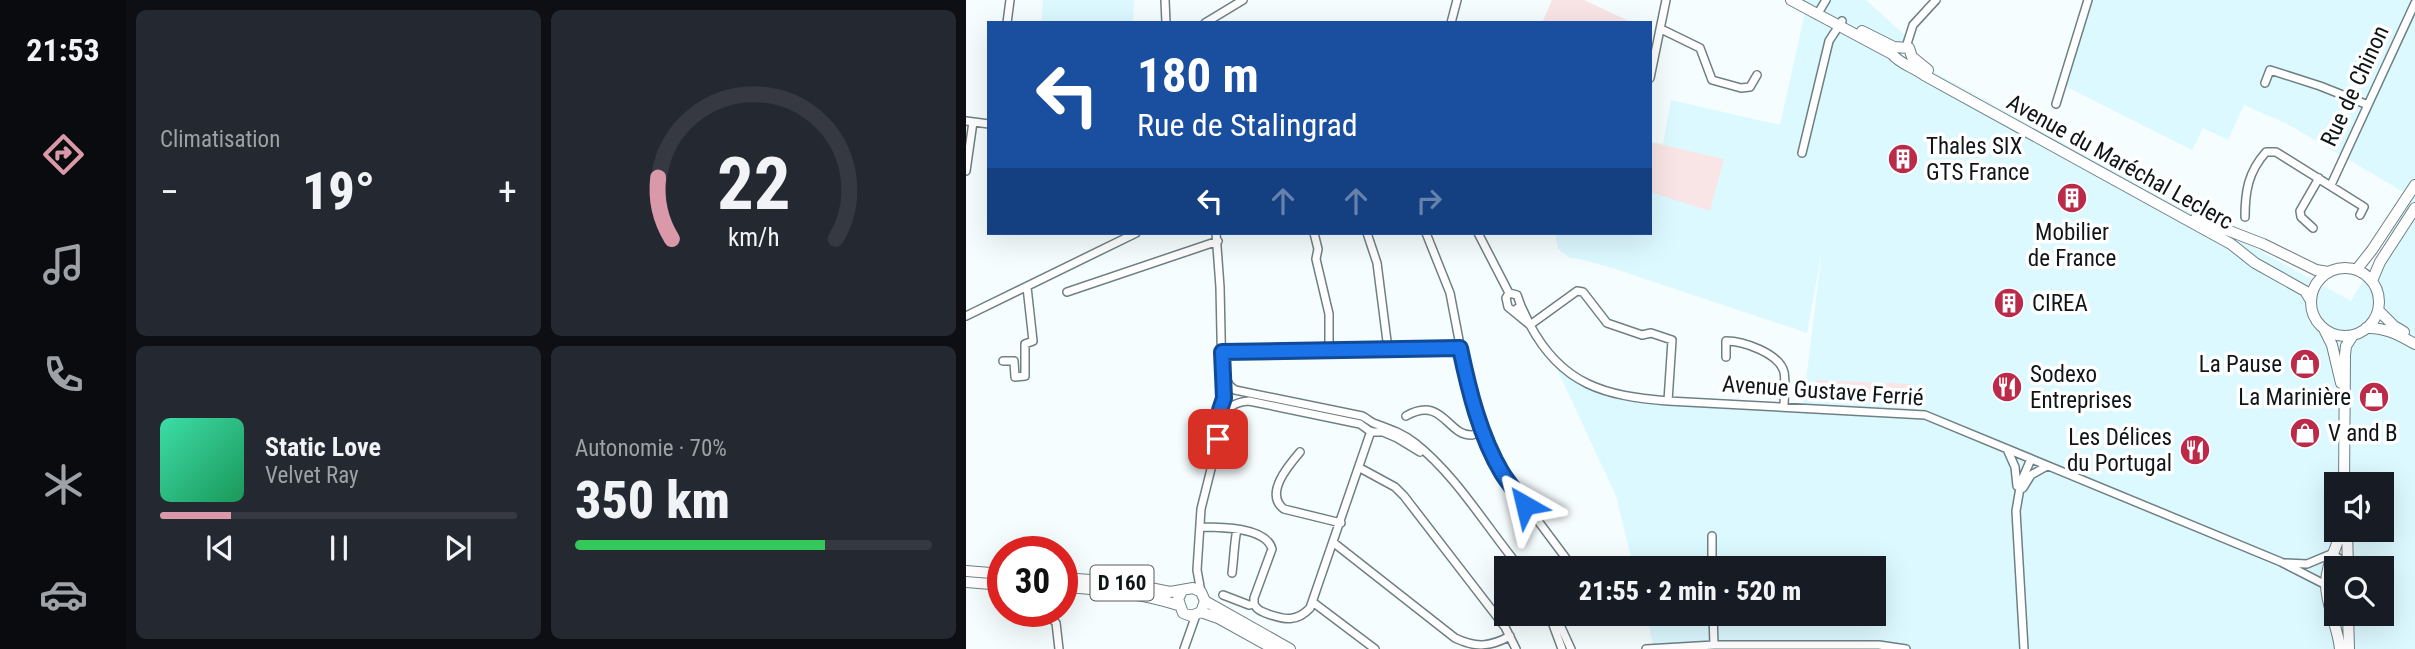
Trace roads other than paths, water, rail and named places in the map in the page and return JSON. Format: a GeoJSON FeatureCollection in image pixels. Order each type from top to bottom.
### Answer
{"type":"FeatureCollection","features":[{"type":"Feature","properties":{"kind":"main road"},"geometry":{"type":"LineString","coordinates":[[1791,0],[1822,8]]}},
{"type":"Feature","properties":{"kind":"main road"},"geometry":{"type":"LineString","coordinates":[[1804,0],[1822,8],[1840,23],[1900,50],[1912,52],[1908,60],[1899,63],[1900,50]]}},
{"type":"Feature","properties":{"kind":"main road","name":"Avenue du Maréchal Leclerc"},"geometry":{"type":"LineString","coordinates":[[1908,60],[2205,223],[2263,244],[2316,270],[2328,272]]}},
{"type":"Feature","properties":{"kind":"main road","name":"Avenue du Maréchal Leclerc"},"geometry":{"type":"LineString","coordinates":[[1908,60],[2231,244],[2255,263],[2305,291],[2311,301]]}},
{"type":"Feature","properties":{"kind":"main road"},"geometry":{"type":"LineString","coordinates":[[2357,269],[2415,185]]}},
{"type":"Feature","properties":{"kind":"main road"},"geometry":{"type":"LineString","coordinates":[[2372,281],[2380,262],[2415,208]]}},
{"type":"Feature","properties":{"kind":"main road"},"geometry":{"type":"LineString","coordinates":[[2337,268],[2357,269],[2372,281],[2377,290],[2378,310],[2375,318],[2367,328],[2353,335],[2332,334],[2316,321],[2311,301],[2313,290],[2328,272],[2337,268]]}},
{"type":"Feature","properties":{"kind":"main road"},"geometry":{"type":"LineString","coordinates":[[2378,310],[2394,326],[2415,337]]}},
{"type":"Feature","properties":{"kind":"main road"},"geometry":{"type":"LineString","coordinates":[[2323,328],[2332,345],[2344,394]]}},
{"type":"Feature","properties":{"kind":"main road"},"geometry":{"type":"LineString","coordinates":[[2367,328],[2394,332],[2415,344]]}},
{"type":"Feature","properties":{"kind":"main road"},"geometry":{"type":"LineString","coordinates":[[2344,472],[2344,355],[2353,335]]}},
{"type":"Feature","properties":{"kind":"main road"},"geometry":{"type":"LineString","coordinates":[[2331,554],[2336,542]]}},
{"type":"Feature","properties":{"kind":"main road"},"geometry":{"type":"LineString","coordinates":[[966,571],[987,573]]}},
{"type":"Feature","properties":{"kind":"main road","name":"D 160"},"geometry":{"type":"LineString","coordinates":[[1078,579],[1120,582],[1170,592],[1185,590]]}},
{"type":"Feature","properties":{"kind":"main road"},"geometry":{"type":"LineString","coordinates":[[966,582],[987,584]]}},
{"type":"Feature","properties":{"kind":"main road","name":"D 160"},"geometry":{"type":"LineString","coordinates":[[1078,588],[1117,592],[1178,605]]}},
{"type":"Feature","properties":{"kind":"main road"},"geometry":{"type":"LineString","coordinates":[[1274,649],[1218,618],[1194,614],[1178,605],[1178,599],[1185,590],[1203,596],[1290,649]]}},
{"type":"Feature","properties":{"kind":"main road"},"geometry":{"type":"LineString","coordinates":[[1194,614],[1203,596]]}},
{"type":"Feature","properties":{"kind":"main road"},"geometry":{"type":"LineString","coordinates":[[2337,626],[2340,649]]}},
{"type":"Feature","properties":{"kind":"main road"},"geometry":{"type":"LineString","coordinates":[[2348,626],[2349,649]]}},
{"type":"Feature","properties":{"kind":"street"},"geometry":{"type":"LineString","coordinates":[[1007,21],[1010,0]]}},
{"type":"Feature","properties":{"kind":"street"},"geometry":{"type":"LineString","coordinates":[[1165,0],[1166,21]]}},
{"type":"Feature","properties":{"kind":"street"},"geometry":{"type":"LineString","coordinates":[[1208,21],[1242,0]]}},
{"type":"Feature","properties":{"kind":"street"},"geometry":{"type":"LineString","coordinates":[[1452,21],[1457,0]]}},
{"type":"Feature","properties":{"kind":"street"},"geometry":{"type":"LineString","coordinates":[[1652,69],[1666,0]]}},
{"type":"Feature","properties":{"kind":"street"},"geometry":{"type":"LineString","coordinates":[[1900,50],[1913,25],[1936,0]]}},
{"type":"Feature","properties":{"kind":"street"},"geometry":{"type":"LineString","coordinates":[[2056,104],[2088,0]]}},
{"type":"Feature","properties":{"kind":"street","name":"Rue de Chinon"},"geometry":{"type":"LineString","coordinates":[[2331,185],[2415,3]]}},
{"type":"Feature","properties":{"kind":"street"},"geometry":{"type":"LineString","coordinates":[[1802,153],[1829,41],[1840,23]]}},
{"type":"Feature","properties":{"kind":"street"},"geometry":{"type":"LineString","coordinates":[[1661,29],[1700,48],[1712,80],[1741,88],[1749,87],[1757,75]]}},
{"type":"Feature","properties":{"kind":"street"},"geometry":{"type":"LineString","coordinates":[[2264,83],[2270,70],[2368,105]]}},
{"type":"Feature","properties":{"kind":"street"},"geometry":{"type":"LineString","coordinates":[[966,171],[970,121]]}},
{"type":"Feature","properties":{"kind":"street"},"geometry":{"type":"LineString","coordinates":[[2245,217],[2247,182],[2266,152],[2284,155],[2364,207],[2360,215]]}},
{"type":"Feature","properties":{"kind":"street"},"geometry":{"type":"LineString","coordinates":[[2313,228],[2301,217],[2300,211],[2319,178]]}},
{"type":"Feature","properties":{"kind":"street"},"geometry":{"type":"LineString","coordinates":[[966,316],[1132,235]]}},
{"type":"Feature","properties":{"kind":"street"},"geometry":{"type":"LineString","coordinates":[[1203,596],[1197,570],[1201,509],[1224,396],[1216,235]]}},
{"type":"Feature","properties":{"kind":"street"},"geometry":{"type":"LineString","coordinates":[[1314,235],[1318,249],[1316,259],[1329,314],[1329,350]]}},
{"type":"Feature","properties":{"kind":"street"},"geometry":{"type":"LineString","coordinates":[[1368,235],[1377,263],[1388,349]]}},
{"type":"Feature","properties":{"kind":"street"},"geometry":{"type":"LineString","coordinates":[[1427,235],[1450,293],[1469,392],[1483,431],[1503,474],[1564,556]]}},
{"type":"Feature","properties":{"kind":"street"},"geometry":{"type":"LineString","coordinates":[[1479,235],[1509,293],[1506,302],[1508,307],[1518,308]]}},
{"type":"Feature","properties":{"kind":"street"},"geometry":{"type":"LineString","coordinates":[[1068,292],[1218,242]]}},
{"type":"Feature","properties":{"kind":"street"},"geometry":{"type":"LineString","coordinates":[[1003,361],[1014,361],[1015,377],[1025,376],[1025,344],[1033,341],[1027,287]]}},
{"type":"Feature","properties":{"kind":"street"},"geometry":{"type":"LineString","coordinates":[[1530,325],[1577,290],[1583,292],[1607,323],[1642,335],[1651,333],[1672,340],[1668,401]]}},
{"type":"Feature","properties":{"kind":"street","name":"Avenue Gustave Ferrié"},"geometry":{"type":"LineString","coordinates":[[1509,293],[1517,295],[1518,308],[1549,354],[1593,387],[1630,398],[1913,412],[1925,415],[2281,562],[2324,583]]}},
{"type":"Feature","properties":{"kind":"street"},"geometry":{"type":"LineString","coordinates":[[1726,357],[1726,341],[1741,341],[1780,363],[1784,372],[1784,407]]}},
{"type":"Feature","properties":{"kind":"street"},"geometry":{"type":"LineString","coordinates":[[1222,352],[1460,348]]}},
{"type":"Feature","properties":{"kind":"street"},"geometry":{"type":"LineString","coordinates":[[1220,422],[1239,397],[1223,374]]}},
{"type":"Feature","properties":{"kind":"street"},"geometry":{"type":"LineString","coordinates":[[1224,396],[1229,390],[1235,390],[1362,416],[1372,430]]}},
{"type":"Feature","properties":{"kind":"street"},"geometry":{"type":"LineString","coordinates":[[1224,396],[1228,403],[1249,401],[1352,422],[1372,430],[1395,430],[1415,443],[1433,460],[1510,556]]}},
{"type":"Feature","properties":{"kind":"street"},"geometry":{"type":"LineString","coordinates":[[1406,416],[1415,411],[1431,410],[1460,431],[1471,435],[1483,431]]}},
{"type":"Feature","properties":{"kind":"street"},"geometry":{"type":"LineString","coordinates":[[1201,527],[1237,529],[1267,538],[1272,549],[1254,604],[1258,610],[1290,620],[1305,614],[1314,603],[1372,430]]}},
{"type":"Feature","properties":{"kind":"street"},"geometry":{"type":"LineString","coordinates":[[2007,449],[2015,467],[2018,494],[2016,511],[2024,649]]}},
{"type":"Feature","properties":{"kind":"street"},"geometry":{"type":"LineString","coordinates":[[1300,452],[1281,478],[1275,499],[1277,504],[1292,512],[1341,523]]}},
{"type":"Feature","properties":{"kind":"street"},"geometry":{"type":"LineString","coordinates":[[2018,494],[2031,459]]}},
{"type":"Feature","properties":{"kind":"street"},"geometry":{"type":"LineString","coordinates":[[2018,494],[2031,475],[2047,466]]}},
{"type":"Feature","properties":{"kind":"street"},"geometry":{"type":"LineString","coordinates":[[1360,468],[1395,487],[1404,496],[1473,583],[1516,649]]}},
{"type":"Feature","properties":{"kind":"street"},"geometry":{"type":"LineString","coordinates":[[1232,573],[1232,550],[1237,529]]}},
{"type":"Feature","properties":{"kind":"street"},"geometry":{"type":"LineString","coordinates":[[1712,536],[1712,556]]}},
{"type":"Feature","properties":{"kind":"street"},"geometry":{"type":"LineString","coordinates":[[1334,542],[1455,638],[1471,646],[1500,642],[1510,636]]}},
{"type":"Feature","properties":{"kind":"street"},"geometry":{"type":"LineString","coordinates":[[2331,554],[2335,556]]}},
{"type":"Feature","properties":{"kind":"street","name":"Avenue Gustave Ferrié"},"geometry":{"type":"LineString","coordinates":[[2281,562],[2307,564],[2331,554]]}},
{"type":"Feature","properties":{"kind":"street"},"geometry":{"type":"LineString","coordinates":[[1185,590],[1197,570]]}},
{"type":"Feature","properties":{"kind":"street"},"geometry":{"type":"LineString","coordinates":[[1223,595],[1249,605],[1254,604]]}},
{"type":"Feature","properties":{"kind":"street"},"geometry":{"type":"LineString","coordinates":[[1314,603],[1375,649]]}},
{"type":"Feature","properties":{"kind":"street"},"geometry":{"type":"LineString","coordinates":[[1184,649],[1194,614]]}},
{"type":"Feature","properties":{"kind":"street"},"geometry":{"type":"LineString","coordinates":[[1553,626],[1562,649]]}},
{"type":"Feature","properties":{"kind":"street"},"geometry":{"type":"LineString","coordinates":[[1560,626],[1571,649]]}},
{"type":"Feature","properties":{"kind":"street"},"geometry":{"type":"LineString","coordinates":[[1713,626],[1714,645]]}},
{"type":"Feature","properties":{"kind":"street"},"geometry":{"type":"LineString","coordinates":[[1056,627],[1059,649]]}},
{"type":"Feature","properties":{"kind":"street"},"geometry":{"type":"LineString","coordinates":[[1647,649],[1714,645],[1879,645],[1906,649]]}},
{"type":"Feature","properties":{"kind":"place","name":"Thales SIX GTS France"},"geometry":{"type":"Point","coordinates":[1903,159]}},
{"type":"Feature","properties":{"kind":"place","name":"Mobilier de France"},"geometry":{"type":"Point","coordinates":[2072,198]}},
{"type":"Feature","properties":{"kind":"place","name":"CIREA"},"geometry":{"type":"Point","coordinates":[2009,303]}},
{"type":"Feature","properties":{"kind":"place","name":"La Pause"},"geometry":{"type":"Point","coordinates":[2305,364]}},
{"type":"Feature","properties":{"kind":"place","name":"Sodexo Entreprises"},"geometry":{"type":"Point","coordinates":[2007,387]}},
{"type":"Feature","properties":{"kind":"place","name":"La Marinière"},"geometry":{"type":"Point","coordinates":[2374,397]}},
{"type":"Feature","properties":{"kind":"place","name":"V and B"},"geometry":{"type":"Point","coordinates":[2305,433]}},
{"type":"Feature","properties":{"kind":"place","name":"Les Délices du Portugal"},"geometry":{"type":"Point","coordinates":[2195,450]}}]}
